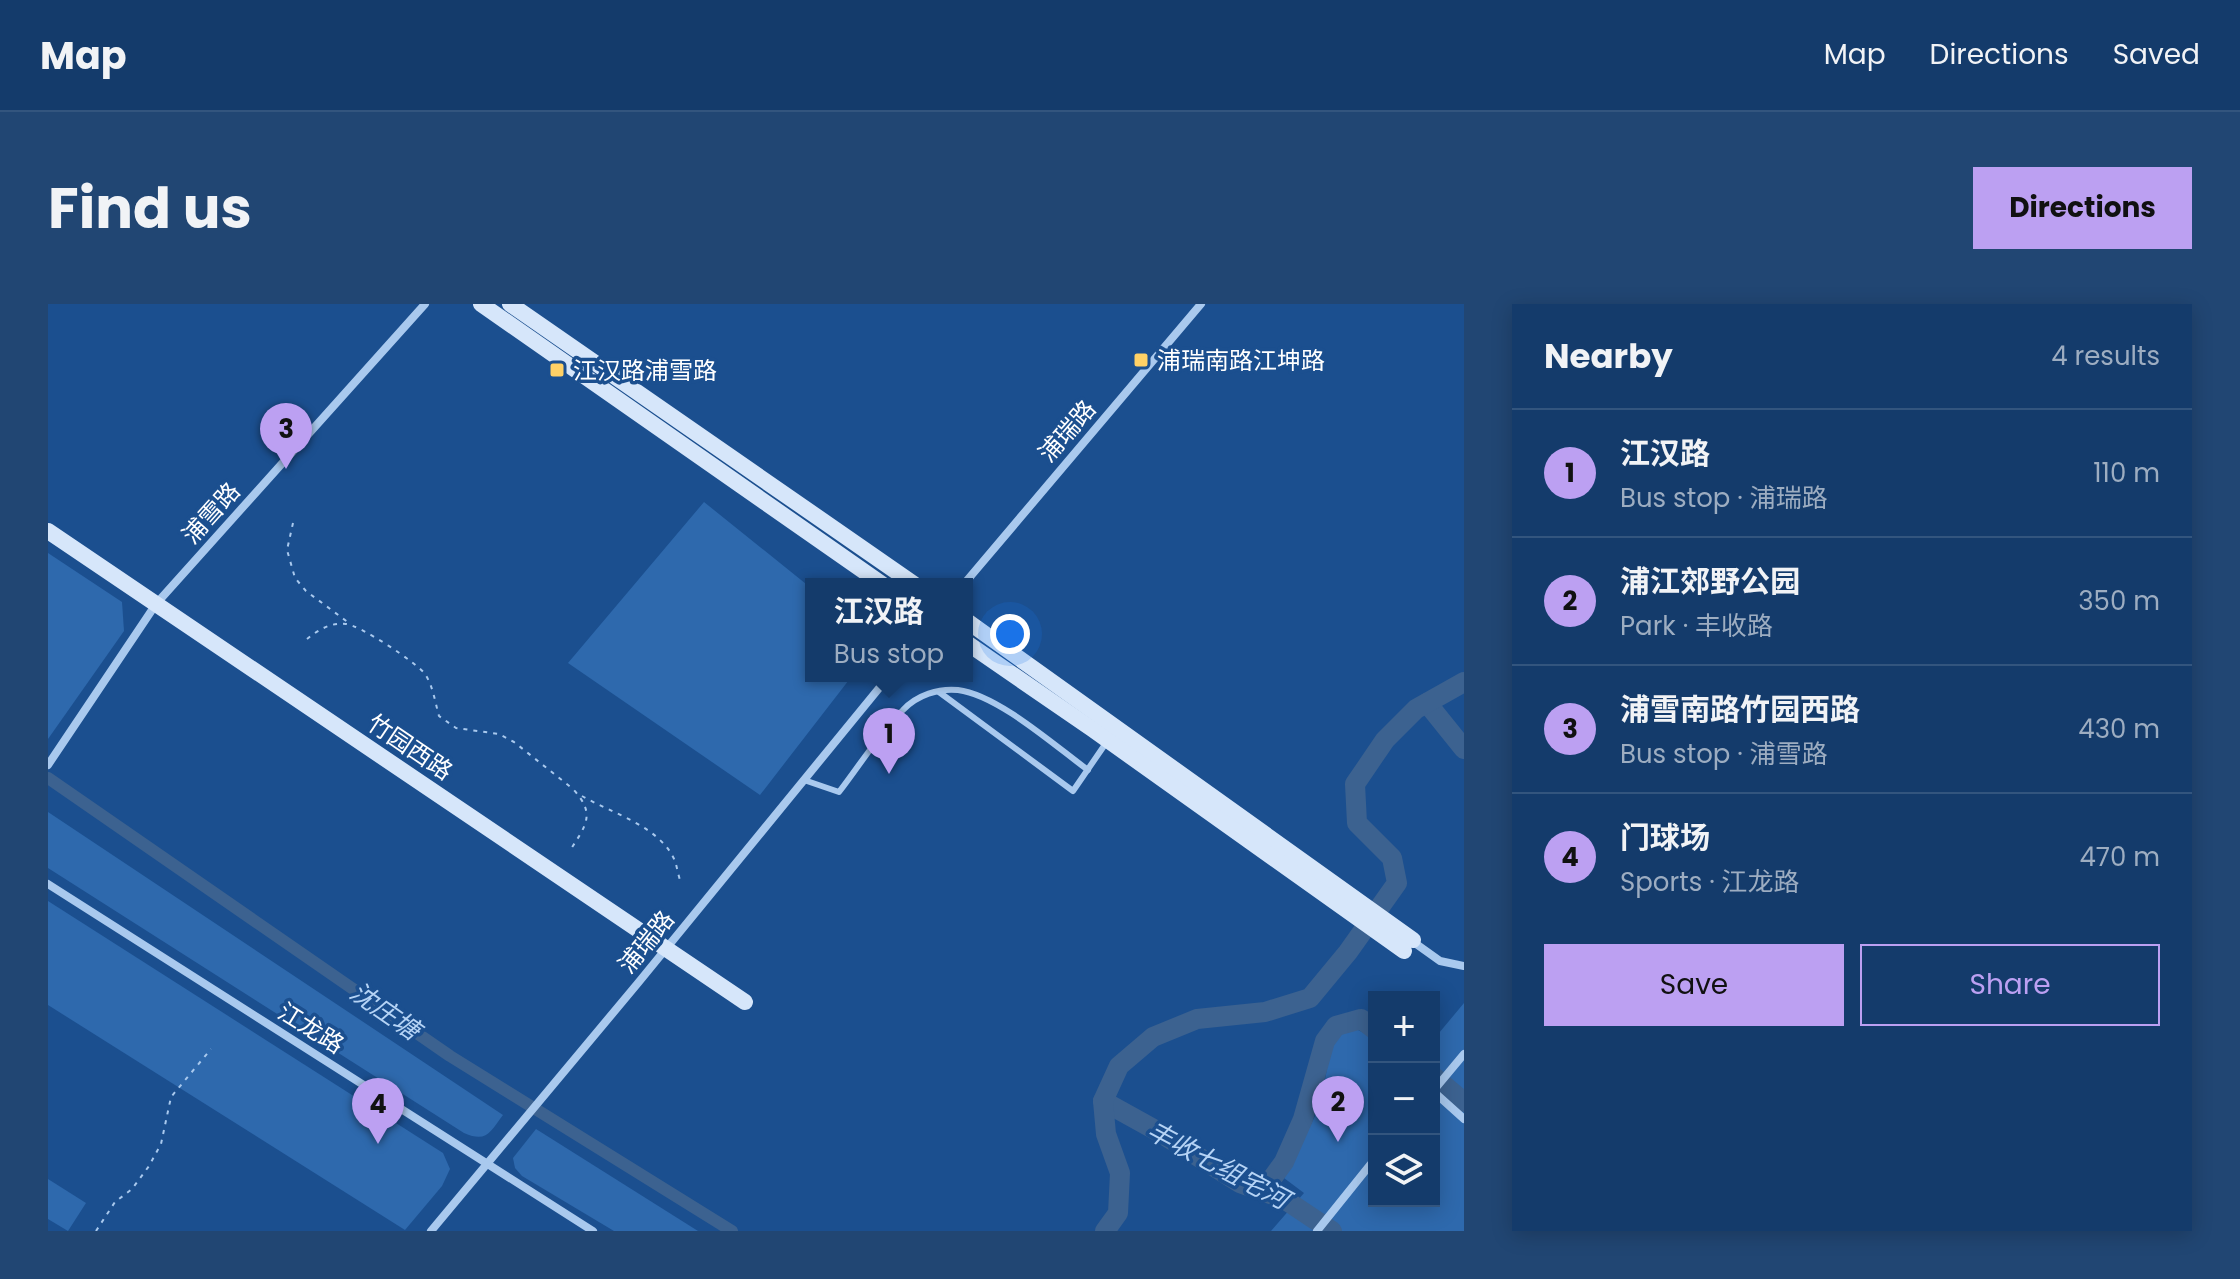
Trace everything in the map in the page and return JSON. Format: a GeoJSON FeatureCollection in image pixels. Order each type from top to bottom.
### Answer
{"type":"FeatureCollection","features":[{"type":"Feature","properties":{"kind":"street","name":"浦雪路"},"geometry":{"type":"LineString","coordinates":[[50,763],[156,604],[425,304]]}},
{"type":"Feature","properties":{"kind":"street"},"geometry":{"type":"LineString","coordinates":[[481,304],[873,578]]}},
{"type":"Feature","properties":{"kind":"street"},"geometry":{"type":"LineString","coordinates":[[510,304],[905,578]]}},
{"type":"Feature","properties":{"kind":"street","name":"浦瑞路"},"geometry":{"type":"LineString","coordinates":[[969,578],[1201,304]]}},
{"type":"Feature","properties":{"kind":"street","name":"竹园西路"},"geometry":{"type":"LineString","coordinates":[[48,531],[745,1002]]}},
{"type":"Feature","properties":{"kind":"street"},"geometry":{"type":"LineString","coordinates":[[973,625],[1357,910]]}},
{"type":"Feature","properties":{"kind":"street"},"geometry":{"type":"LineString","coordinates":[[973,647],[1408,946],[1440,961],[1464,966]]}},
{"type":"Feature","properties":{"kind":"street","name":"浦瑞路"},"geometry":{"type":"LineString","coordinates":[[431,1231],[884,682]]}},
{"type":"Feature","properties":{"kind":"street","name":"江龙路"},"geometry":{"type":"LineString","coordinates":[[48,884],[593,1231]]}},
{"type":"Feature","properties":{"kind":"street"},"geometry":{"type":"LineString","coordinates":[[1440,1085],[1460,1063]]}},
{"type":"Feature","properties":{"kind":"street"},"geometry":{"type":"LineString","coordinates":[[1440,1095],[1464,1119]]}},
{"type":"Feature","properties":{"kind":"street"},"geometry":{"type":"LineString","coordinates":[[1317,1231],[1368,1168]]}},
{"type":"Feature","properties":{"kind":"lane"},"geometry":{"type":"LineString","coordinates":[[804,780],[839,792],[904,708],[924,694],[957,690],[1006,710],[1088,770]]}},
{"type":"Feature","properties":{"kind":"lane"},"geometry":{"type":"LineString","coordinates":[[938,692],[1073,791],[1108,740]]}},
{"type":"Feature","properties":{"kind":"path"},"geometry":{"type":"LineString","coordinates":[[293,523],[287,550],[295,578],[306,591],[349,624],[406,657],[424,672],[432,688],[439,716],[456,728],[499,734],[514,742],[578,794],[624,817],[665,845],[675,861],[680,880]]}},
{"type":"Feature","properties":{"kind":"path"},"geometry":{"type":"LineString","coordinates":[[307,639],[317,630],[331,625],[349,624]]}},
{"type":"Feature","properties":{"kind":"path"},"geometry":{"type":"LineString","coordinates":[[571,849],[586,826],[587,814],[578,794]]}},
{"type":"Feature","properties":{"kind":"path"},"geometry":{"type":"LineString","coordinates":[[96,1231],[115,1202],[132,1189],[149,1166],[161,1144],[171,1097],[211,1049]]}},
{"type":"Feature","properties":{"kind":"shaded area"},"geometry":{"type":"Polygon","coordinates":[[[704,502],[805,583],[805,682],[847,682],[760,795],[568,663],[704,502]]]}},
{"type":"Feature","properties":{"kind":"shaded area"},"geometry":{"type":"Polygon","coordinates":[[[48,553],[122,602],[124,631],[48,739],[48,553]]]}},
{"type":"Feature","properties":{"kind":"shaded area"},"geometry":{"type":"Polygon","coordinates":[[[48,812],[503,1115],[483,1136],[464,1133],[48,868],[48,812]]]}},
{"type":"Feature","properties":{"kind":"shaded area"},"geometry":{"type":"Polygon","coordinates":[[[48,901],[443,1153],[450,1169],[442,1186],[405,1230],[48,1005],[48,901]]]}},
{"type":"Feature","properties":{"kind":"shaded area"},"geometry":{"type":"Polygon","coordinates":[[[1464,1003],[1464,1231],[1271,1231],[1304,1193],[1284,1178],[1320,1106],[1333,1037],[1354,1028],[1368,1035],[1368,1207],[1440,1207],[1440,1032],[1464,1003]]]}},
{"type":"Feature","properties":{"kind":"shaded area"},"geometry":{"type":"Polygon","coordinates":[[[536,1129],[698,1231],[614,1231],[522,1176],[515,1168],[513,1158],[536,1129]]]}},
{"type":"Feature","properties":{"kind":"shaded area"},"geometry":{"type":"Polygon","coordinates":[[[48,1179],[86,1203],[68,1231],[48,1219],[48,1179]]]}},
{"type":"Feature","properties":{"kind":"waterway"},"geometry":{"type":"LineString","coordinates":[[1105,1231],[1118,1213],[1120,1173],[1106,1134],[1103,1101],[1119,1066],[1153,1037],[1197,1019],[1265,1012],[1310,998],[1348,952],[1397,883],[1392,858],[1357,823],[1355,784],[1385,740],[1416,709],[1464,682]]}},
{"type":"Feature","properties":{"kind":"waterway"},"geometry":{"type":"LineString","coordinates":[[1427,703],[1464,749]]}},
{"type":"Feature","properties":{"kind":"waterway","name":"沈庄塘"},"geometry":{"type":"LineString","coordinates":[[48,778],[450,1056],[732,1231]]}},
{"type":"Feature","properties":{"kind":"waterway"},"geometry":{"type":"LineString","coordinates":[[1263,1191],[1284,1162],[1303,1119],[1325,1041],[1336,1026],[1361,1019],[1368,1024]]}},
{"type":"Feature","properties":{"kind":"waterway"},"geometry":{"type":"LineString","coordinates":[[1440,1082],[1464,1102]]}},
{"type":"Feature","properties":{"kind":"waterway","name":"丰收七组宅河"},"geometry":{"type":"LineString","coordinates":[[1103,1101],[1240,1183],[1284,1199],[1332,1231]]}},
{"type":"Feature","properties":{"kind":"place","name":"浦瑞南路江坤路"},"geometry":{"type":"Point","coordinates":[1141,360]}},
{"type":"Feature","properties":{"kind":"place","name":"江汉路浦雪路"},"geometry":{"type":"Point","coordinates":[557,370]}},
{"type":"Feature","properties":{"kind":"place","name":"浦雪南路竹园西路"},"geometry":{"type":"Point","coordinates":[286,469]}},
{"type":"Feature","properties":{"kind":"place","name":"江汉路"},"geometry":{"type":"Point","coordinates":[889,774]}},
{"type":"Feature","properties":{"kind":"place","name":"浦江郊野公园"},"geometry":{"type":"Point","coordinates":[1338,1142]}},
{"type":"Feature","properties":{"kind":"place","name":"门球场"},"geometry":{"type":"Point","coordinates":[378,1144]}}]}
